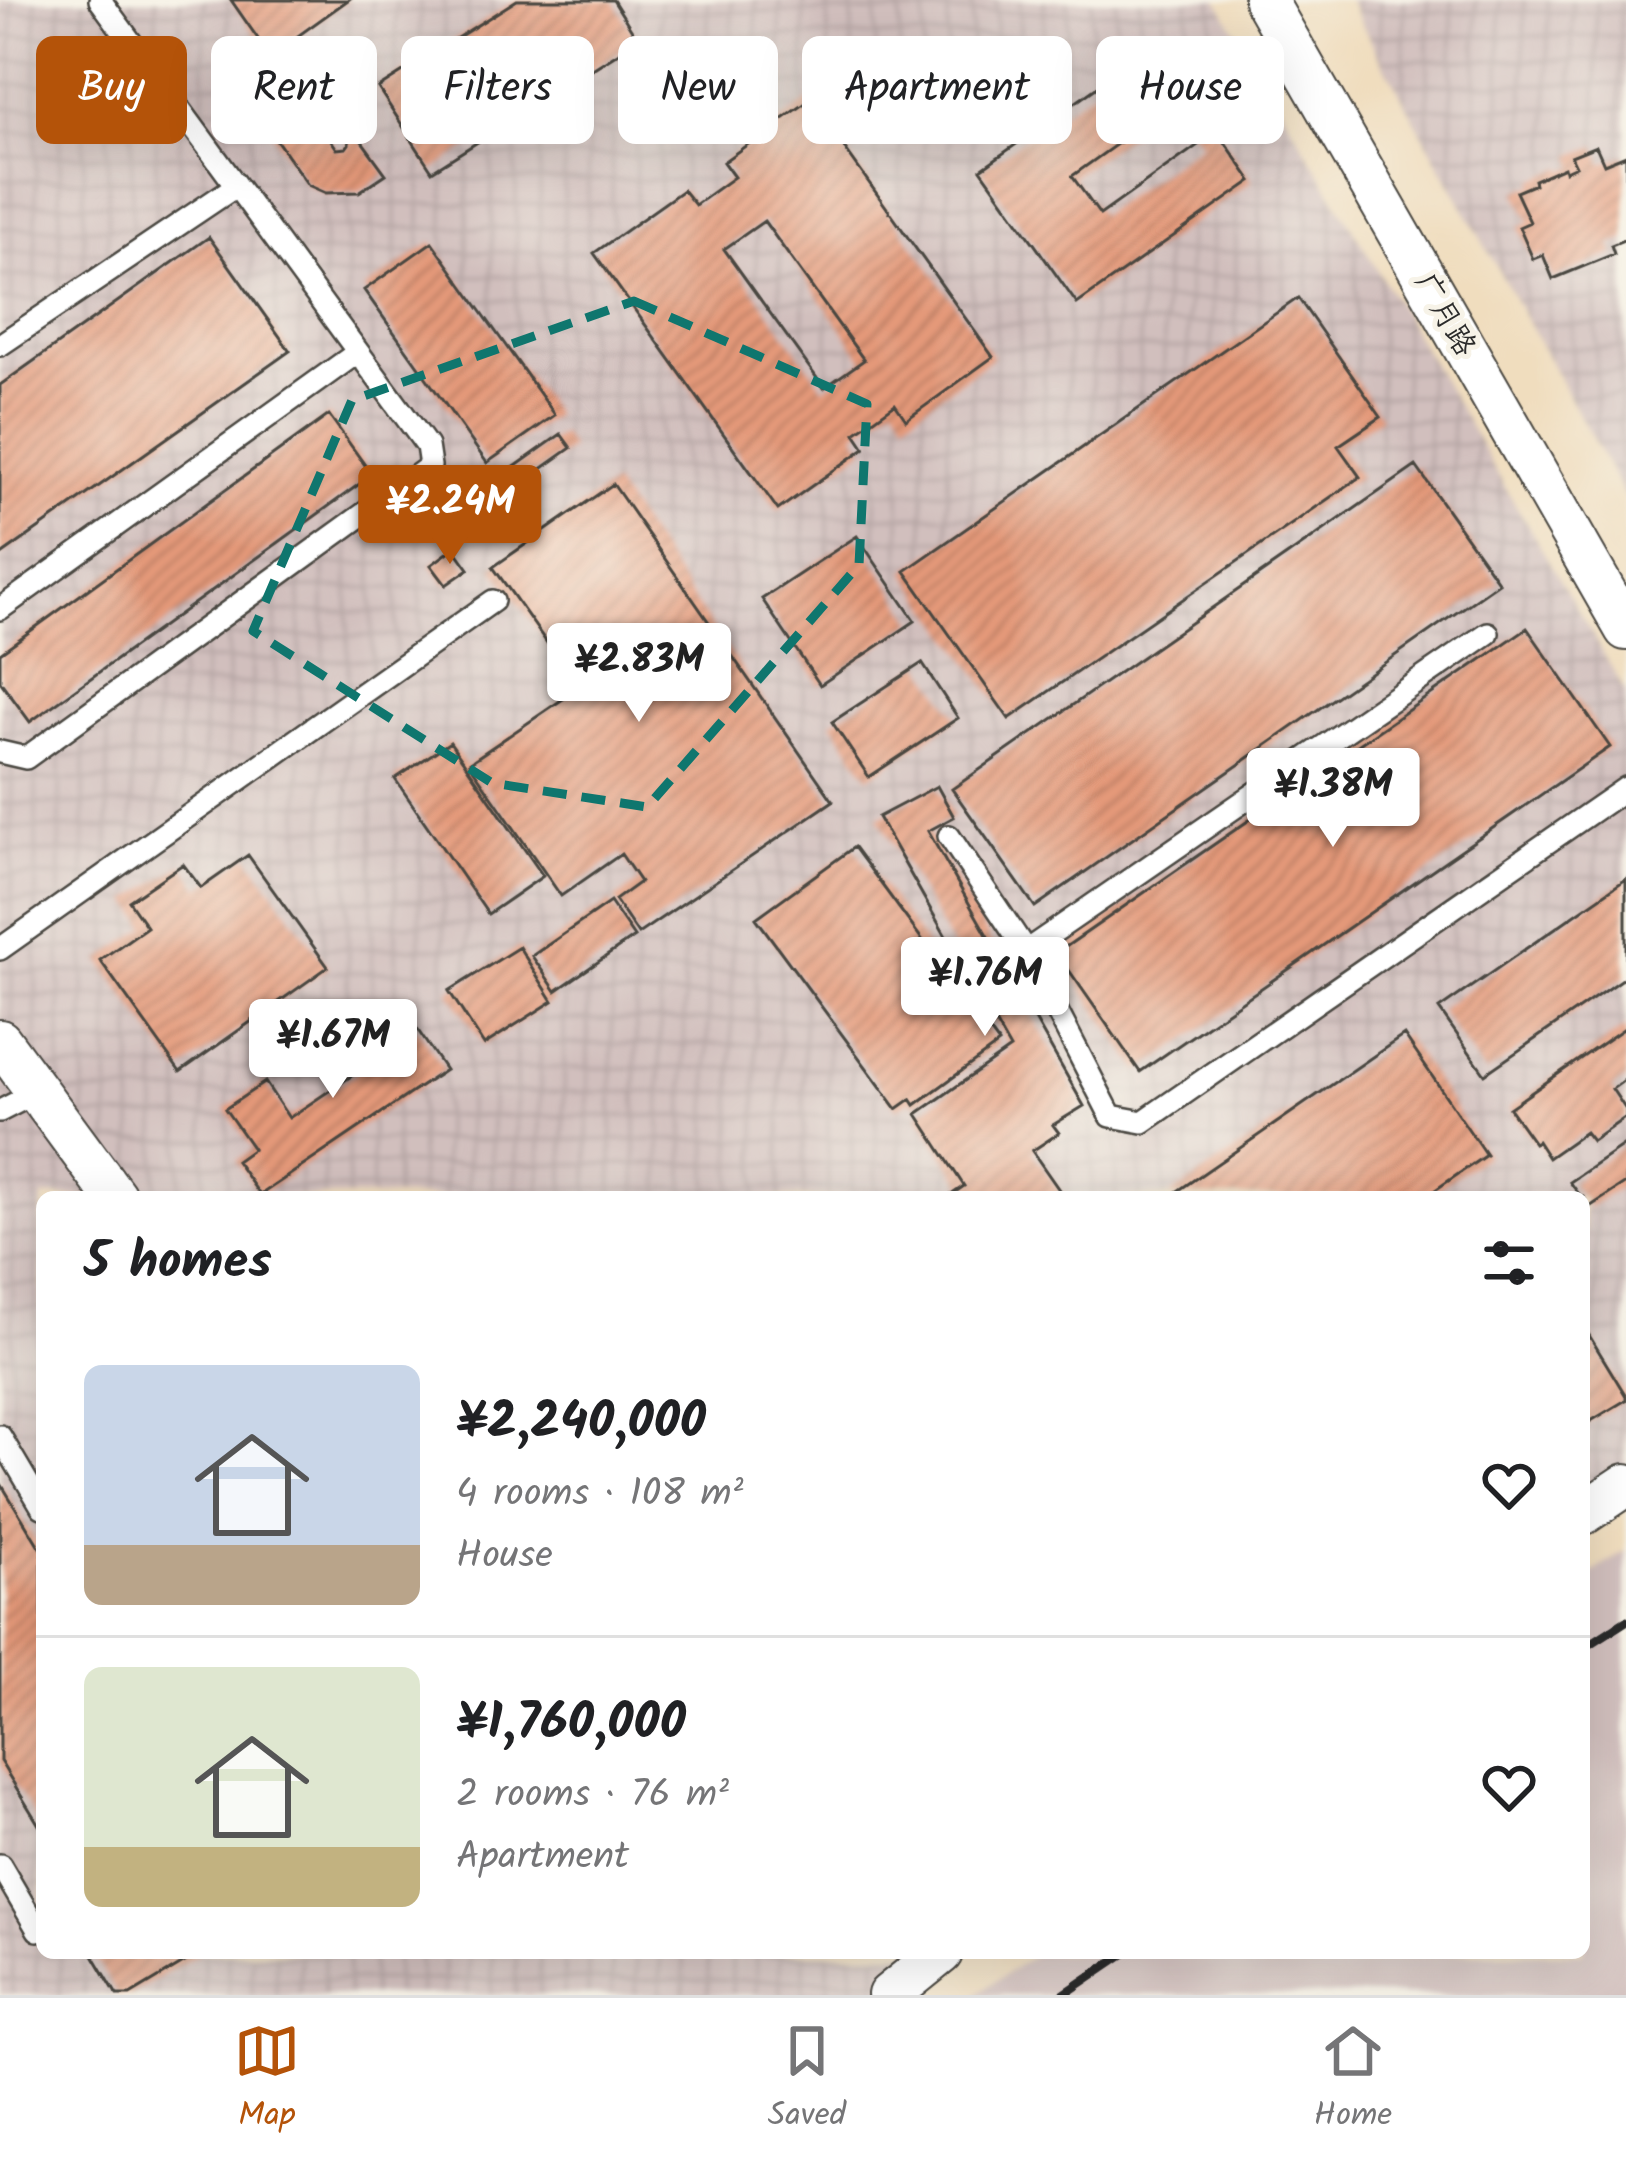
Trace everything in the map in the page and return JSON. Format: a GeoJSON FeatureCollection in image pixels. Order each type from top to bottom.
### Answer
{"type":"FeatureCollection","features":[{"type":"Feature","properties":{"kind":"street","name":"广月路"},"geometry":{"type":"LineString","coordinates":[[1265,0],[1626,629]]}},
{"type":"Feature","properties":{"kind":"street"},"geometry":{"type":"LineString","coordinates":[[0,1041],[19,1102],[109,1191]]}},
{"type":"Feature","properties":{"kind":"street"},"geometry":{"type":"LineString","coordinates":[[1590,1509],[1626,1485]]}},
{"type":"Feature","properties":{"kind":"street"},"geometry":{"type":"LineString","coordinates":[[889,1995],[934,1959]]}},
{"type":"Feature","properties":{"kind":"lane"},"geometry":{"type":"LineString","coordinates":[[0,752],[26,758],[430,466],[427,446],[100,0]]}},
{"type":"Feature","properties":{"kind":"lane"},"geometry":{"type":"LineString","coordinates":[[0,345],[236,186]]}},
{"type":"Feature","properties":{"kind":"lane"},"geometry":{"type":"LineString","coordinates":[[0,609],[358,352]]}},
{"type":"Feature","properties":{"kind":"lane"},"geometry":{"type":"LineString","coordinates":[[0,949],[493,601]]}},
{"type":"Feature","properties":{"kind":"lane"},"geometry":{"type":"LineString","coordinates":[[1026,950],[1488,633]]}},
{"type":"Feature","properties":{"kind":"lane"},"geometry":{"type":"LineString","coordinates":[[949,836],[1026,950],[1111,1117],[1143,1122],[1626,788]]}},
{"type":"Feature","properties":{"kind":"lane"},"geometry":{"type":"LineString","coordinates":[[0,1436],[36,1497]]}},
{"type":"Feature","properties":{"kind":"lane"},"geometry":{"type":"LineString","coordinates":[[0,1865],[36,1927]]}},
{"type":"Feature","properties":{"kind":"highlighted area"},"geometry":{"type":"Polygon","coordinates":[[[634,301],[867,404],[859,565],[647,807],[492,783],[253,631],[352,400],[634,301]]]}},
{"type":"Feature","properties":{"kind":"shaded area"},"geometry":{"type":"Polygon","coordinates":[[[0,0],[1218,0],[1239,36],[1096,36],[1096,144],[1284,144],[1284,112],[1626,692],[1626,1480],[1590,1505],[1590,1191],[36,1191],[36,1959],[924,1959],[872,1995],[0,1995],[0,0]]]}},
{"type":"Feature","properties":{"kind":"shaded area"},"geometry":{"type":"Polygon","coordinates":[[[1348,0],[1626,0],[1626,499],[1348,0]]]}},
{"type":"Feature","properties":{"kind":"shaded area"},"geometry":{"type":"Polygon","coordinates":[[[1626,1550],[1626,1995],[975,1995],[1027,1959],[1590,1959],[1590,1575],[1626,1550]]]}},
{"type":"Feature","properties":{"kind":"building"},"geometry":{"type":"Polygon","coordinates":[[[231,0],[348,0],[298,36],[256,36],[231,0]]]}},
{"type":"Feature","properties":{"kind":"building"},"geometry":{"type":"Polygon","coordinates":[[[517,0],[613,0],[636,36],[618,36],[618,53],[594,68],[594,36],[460,36],[517,0]]]}},
{"type":"Feature","properties":{"kind":"building"},"geometry":{"type":"Polygon","coordinates":[[[401,73],[401,123],[378,88],[401,73]]]}},
{"type":"Feature","properties":{"kind":"building"},"geometry":{"type":"Polygon","coordinates":[[[1096,88],[1096,144],[1117,144],[1072,176],[1100,215],[1200,144],[1226,144],[1252,181],[1077,304],[981,169],[1016,144],[1072,144],[1072,105],[1096,88]]]}},
{"type":"Feature","properties":{"kind":"building"},"geometry":{"type":"Polygon","coordinates":[[[802,106],[802,144],[841,144],[993,357],[906,420],[895,404],[855,433],[865,448],[778,510],[594,253],[683,190],[695,205],[734,177],[723,162],[748,144],[778,144],[778,123],[802,106]],[[764,221],[724,249],[824,388],[864,360],[764,221]]]}},
{"type":"Feature","properties":{"kind":"building"},"geometry":{"type":"Polygon","coordinates":[[[279,144],[334,144],[337,149],[364,144],[386,174],[359,192],[326,193],[308,185],[279,144]]]}},
{"type":"Feature","properties":{"kind":"building"},"geometry":{"type":"Polygon","coordinates":[[[414,144],[474,144],[432,171],[414,144]]]}},
{"type":"Feature","properties":{"kind":"building"},"geometry":{"type":"Polygon","coordinates":[[[1596,146],[1604,164],[1626,155],[1626,239],[1611,245],[1614,254],[1553,279],[1543,255],[1533,259],[1519,227],[1530,222],[1516,192],[1564,167],[1565,171],[1576,166],[1571,156],[1596,146]]]}},
{"type":"Feature","properties":{"kind":"building"},"geometry":{"type":"Polygon","coordinates":[[[209,237],[290,351],[0,556],[0,385],[209,237]]]}},
{"type":"Feature","properties":{"kind":"building"},"geometry":{"type":"Polygon","coordinates":[[[432,242],[555,415],[487,463],[364,290],[432,242]]]}},
{"type":"Feature","properties":{"kind":"building"},"geometry":{"type":"Polygon","coordinates":[[[1298,298],[1381,417],[1338,446],[1360,477],[1009,719],[905,571],[1298,298]]]}},
{"type":"Feature","properties":{"kind":"building"},"geometry":{"type":"Polygon","coordinates":[[[329,415],[372,475],[30,722],[0,681],[0,653],[329,415]]]}},
{"type":"Feature","properties":{"kind":"building"},"geometry":{"type":"Polygon","coordinates":[[[561,434],[571,448],[464,524],[454,510],[561,434]]]}},
{"type":"Feature","properties":{"kind":"building"},"geometry":{"type":"Polygon","coordinates":[[[1416,466],[1499,583],[1035,907],[952,789],[1416,466]]]}},
{"type":"Feature","properties":{"kind":"building"},"geometry":{"type":"Polygon","coordinates":[[[613,484],[833,801],[638,934],[615,900],[640,882],[621,854],[561,896],[469,763],[579,688],[493,567],[613,484]]]}},
{"type":"Feature","properties":{"kind":"building"},"geometry":{"type":"Polygon","coordinates":[[[857,536],[915,621],[820,685],[762,599],[857,536]]]}},
{"type":"Feature","properties":{"kind":"building"},"geometry":{"type":"Polygon","coordinates":[[[454,548],[469,569],[446,585],[431,565],[454,548]]]}},
{"type":"Feature","properties":{"kind":"building"},"geometry":{"type":"Polygon","coordinates":[[[1527,628],[1610,747],[1140,1072],[1057,953],[1527,628]]]}},
{"type":"Feature","properties":{"kind":"building"},"geometry":{"type":"Polygon","coordinates":[[[922,663],[958,718],[869,777],[832,722],[922,663]]]}},
{"type":"Feature","properties":{"kind":"building"},"geometry":{"type":"Polygon","coordinates":[[[450,742],[543,876],[488,914],[395,779],[450,742]]]}},
{"type":"Feature","properties":{"kind":"building"},"geometry":{"type":"Polygon","coordinates":[[[937,786],[954,817],[928,831],[1084,1106],[1053,1125],[1059,1133],[1032,1151],[1060,1191],[957,1191],[964,1186],[917,1114],[1010,1049],[878,817],[937,786]]]}},
{"type":"Feature","properties":{"kind":"building"},"geometry":{"type":"Polygon","coordinates":[[[854,847],[999,1044],[915,1105],[911,1099],[897,1109],[756,918],[854,847]]]}},
{"type":"Feature","properties":{"kind":"building"},"geometry":{"type":"Polygon","coordinates":[[[248,855],[328,967],[180,1072],[100,960],[147,927],[129,901],[183,864],[201,888],[248,855]]]}},
{"type":"Feature","properties":{"kind":"building"},"geometry":{"type":"Polygon","coordinates":[[[1626,879],[1626,976],[1485,1074],[1439,1009],[1626,879]]]}},
{"type":"Feature","properties":{"kind":"building"},"geometry":{"type":"Polygon","coordinates":[[[610,902],[634,937],[556,991],[532,956],[610,902]]]}},
{"type":"Feature","properties":{"kind":"building"},"geometry":{"type":"Polygon","coordinates":[[[519,947],[553,1001],[484,1045],[449,991],[519,947]]]}},
{"type":"Feature","properties":{"kind":"building"},"geometry":{"type":"Polygon","coordinates":[[[375,1006],[399,1042],[417,1029],[445,1070],[266,1191],[257,1191],[236,1161],[253,1149],[225,1109],[265,1082],[289,1118],[360,1070],[334,1033],[375,1006]]]}},
{"type":"Feature","properties":{"kind":"building"},"geometry":{"type":"Polygon","coordinates":[[[1626,1027],[1626,1079],[1612,1089],[1626,1117],[1592,1141],[1585,1132],[1548,1158],[1509,1108],[1626,1027]]]}},
{"type":"Feature","properties":{"kind":"building"},"geometry":{"type":"Polygon","coordinates":[[[1404,1035],[1486,1155],[1434,1191],[1178,1191],[1404,1035]]]}},
{"type":"Feature","properties":{"kind":"building"},"geometry":{"type":"Polygon","coordinates":[[[1626,1144],[1626,1183],[1590,1207],[1590,1191],[1577,1191],[1570,1182],[1626,1144]]]}},
{"type":"Feature","properties":{"kind":"building"},"geometry":{"type":"Polygon","coordinates":[[[1590,1337],[1626,1396],[1590,1421],[1590,1337]]]}},
{"type":"Feature","properties":{"kind":"building"},"geometry":{"type":"Polygon","coordinates":[[[0,1482],[36,1541],[36,1820],[0,1761],[0,1482]]]}},
{"type":"Feature","properties":{"kind":"building"},"geometry":{"type":"Polygon","coordinates":[[[96,1959],[190,1959],[130,1995],[117,1995],[96,1959]]]}},
{"type":"Feature","properties":{"kind":"railway"},"geometry":{"type":"LineString","coordinates":[[1590,1644],[1626,1621]]}},
{"type":"Feature","properties":{"kind":"railway"},"geometry":{"type":"LineString","coordinates":[[1063,1995],[1116,1959]]}}]}
